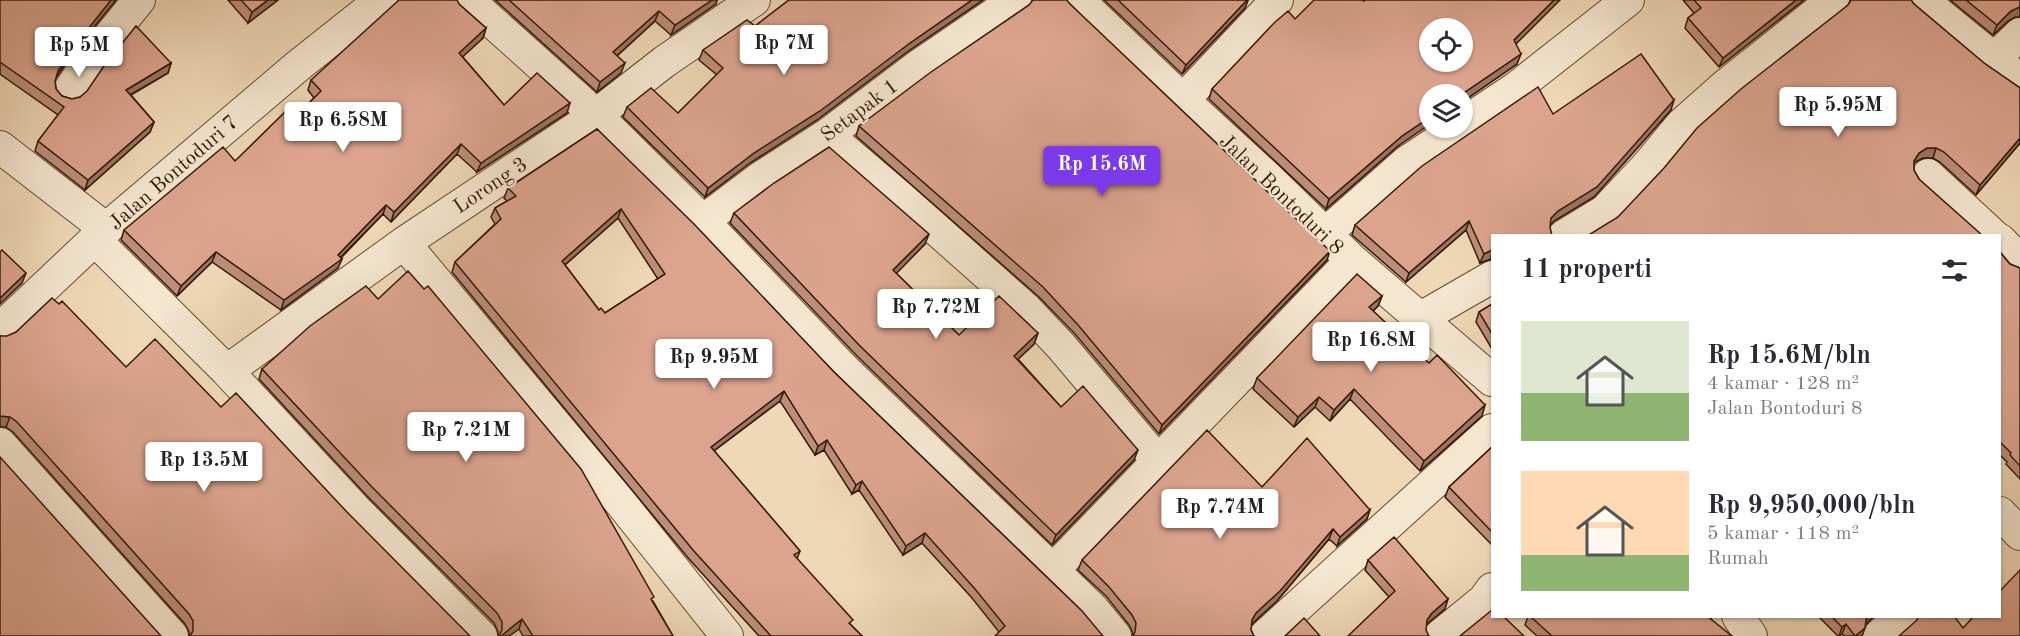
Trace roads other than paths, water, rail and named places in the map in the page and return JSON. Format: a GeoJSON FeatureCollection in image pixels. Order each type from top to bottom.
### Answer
{"type":"FeatureCollection","features":[{"type":"Feature","properties":{"kind":"street"},"geometry":{"type":"LineString","coordinates":[[69,91],[86,65],[140,0]]}},
{"type":"Feature","properties":{"kind":"street","name":"Jalan Bontoduri 7"},"geometry":{"type":"LineString","coordinates":[[0,329],[101,234],[299,65],[381,0]]}},
{"type":"Feature","properties":{"kind":"street"},"geometry":{"type":"LineString","coordinates":[[468,0],[596,115],[704,221],[844,369],[1054,569],[1092,608],[1115,636]]}},
{"type":"Feature","properties":{"kind":"street","name":"Lorong 3"},"geometry":{"type":"LineString","coordinates":[[227,371],[404,243],[596,115],[664,62],[754,0]]}},
{"type":"Feature","properties":{"kind":"street","name":"Setapak 1"},"geometry":{"type":"LineString","coordinates":[[704,221],[760,178],[827,135],[917,67],[1015,0]]}},
{"type":"Feature","properties":{"kind":"street","name":"Jalan Bontoduri 8"},"geometry":{"type":"LineString","coordinates":[[1078,0],[1352,260],[1491,379]]}},
{"type":"Feature","properties":{"kind":"street"},"geometry":{"type":"LineString","coordinates":[[1183,100],[1277,0]]}},
{"type":"Feature","properties":{"kind":"street"},"geometry":{"type":"LineString","coordinates":[[1473,117],[1516,88],[1628,0]]}},
{"type":"Feature","properties":{"kind":"street"},"geometry":{"type":"LineString","coordinates":[[1567,234],[1605,211],[1681,125],[1726,85],[1833,0]]}},
{"type":"Feature","properties":{"kind":"street"},"geometry":{"type":"LineString","coordinates":[[1922,0],[2020,80]]}},
{"type":"Feature","properties":{"kind":"street"},"geometry":{"type":"LineString","coordinates":[[1993,60],[2020,34]]}},
{"type":"Feature","properties":{"kind":"street"},"geometry":{"type":"LineString","coordinates":[[827,135],[902,198],[1026,309],[1127,422],[1158,461]]}},
{"type":"Feature","properties":{"kind":"street"},"geometry":{"type":"LineString","coordinates":[[1325,234],[1408,161],[1443,138]]}},
{"type":"Feature","properties":{"kind":"street"},"geometry":{"type":"LineString","coordinates":[[0,147],[101,234],[354,508],[481,636]]}},
{"type":"Feature","properties":{"kind":"street"},"geometry":{"type":"LineString","coordinates":[[1928,175],[1992,234]]}},
{"type":"Feature","properties":{"kind":"street"},"geometry":{"type":"LineString","coordinates":[[2001,241],[2020,261]]}},
{"type":"Feature","properties":{"kind":"street"},"geometry":{"type":"LineString","coordinates":[[404,243],[621,503],[727,636]]}},
{"type":"Feature","properties":{"kind":"street"},"geometry":{"type":"LineString","coordinates":[[1054,569],[1352,260]]}},
{"type":"Feature","properties":{"kind":"street"},"geometry":{"type":"LineString","coordinates":[[1419,319],[1491,278]]}},
{"type":"Feature","properties":{"kind":"street"},"geometry":{"type":"LineString","coordinates":[[1265,636],[1491,431]]}},
{"type":"Feature","properties":{"kind":"street"},"geometry":{"type":"LineString","coordinates":[[0,444],[172,636]]}},
{"type":"Feature","properties":{"kind":"street"},"geometry":{"type":"LineString","coordinates":[[1440,636],[1484,600],[1491,591]]}},
{"type":"Feature","properties":{"kind":"street"},"geometry":{"type":"LineString","coordinates":[[1739,618],[1751,636]]}},
{"type":"Feature","properties":{"kind":"street"},"geometry":{"type":"LineString","coordinates":[[1879,636],[1899,618]]}}]}
